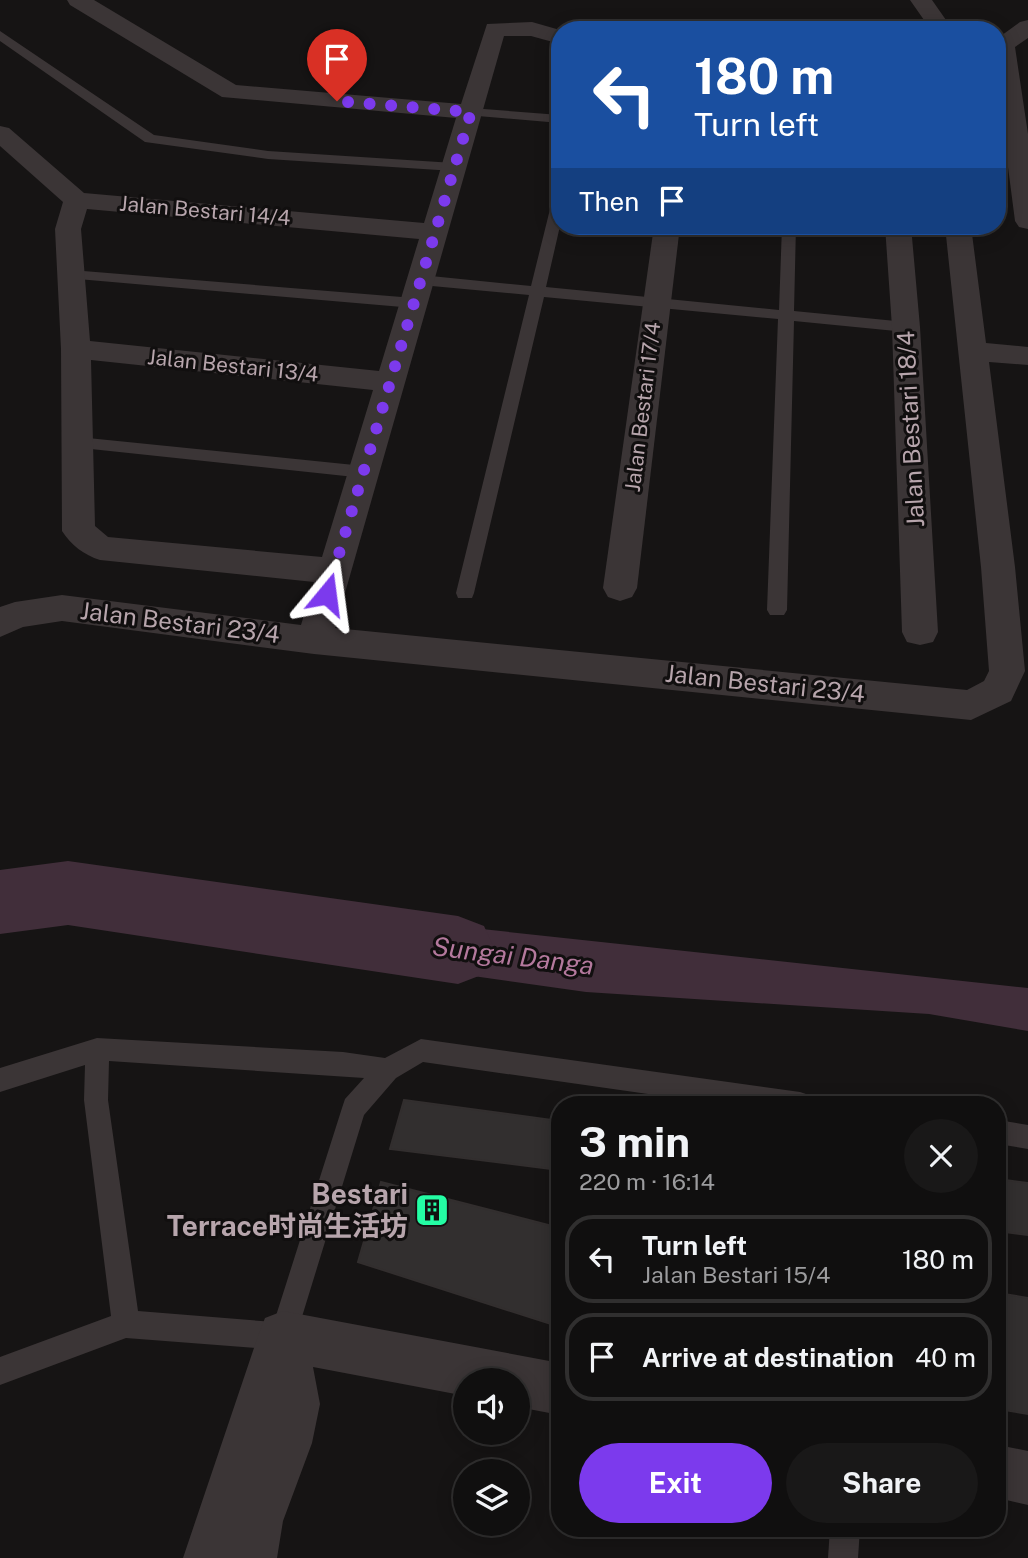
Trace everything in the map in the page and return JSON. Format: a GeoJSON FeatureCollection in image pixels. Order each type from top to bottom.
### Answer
{"type":"FeatureCollection","features":[{"type":"Feature","properties":{"kind":"street"},"geometry":{"type":"LineString","coordinates":[[78,0],[230,92],[471,112]]}},
{"type":"Feature","properties":{"kind":"street"},"geometry":{"type":"LineString","coordinates":[[921,0],[935,21]]}},
{"type":"Feature","properties":{"kind":"street"},"geometry":{"type":"LineString","coordinates":[[1006,43],[1028,27]]}},
{"type":"Feature","properties":{"kind":"street"},"geometry":{"type":"LineString","coordinates":[[314,640],[495,29],[532,29],[551,34]]}},
{"type":"Feature","properties":{"kind":"street"},"geometry":{"type":"LineString","coordinates":[[1006,57],[1020,114],[1028,221]]}},
{"type":"Feature","properties":{"kind":"street"},"geometry":{"type":"LineString","coordinates":[[0,133],[78,200],[68,229],[76,349],[79,531],[91,544],[100,548],[334,571]]}},
{"type":"Feature","properties":{"kind":"street","name":"Jalan Bestari 14/4"},"geometry":{"type":"LineString","coordinates":[[78,200],[435,232]]}},
{"type":"Feature","properties":{"kind":"street","name":"Jalan Bestari 17/4"},"geometry":{"type":"LineString","coordinates":[[620,588],[666,235]]}},
{"type":"Feature","properties":{"kind":"street","name":"Jalan Bestari 18/4"},"geometry":{"type":"LineString","coordinates":[[899,235],[906,327],[920,632]]}},
{"type":"Feature","properties":{"kind":"street","name":"Jalan Bestari 23/4"},"geometry":{"type":"LineString","coordinates":[[0,624],[15,615],[62,608],[314,640],[971,705],[998,691],[1007,671],[998,567],[959,235]]}},
{"type":"Feature","properties":{"kind":"street","name":"Jalan Bestari 13/4"},"geometry":{"type":"LineString","coordinates":[[76,349],[390,382]]}},
{"type":"Feature","properties":{"kind":"street"},"geometry":{"type":"LineString","coordinates":[[973,351],[1028,356]]}},
{"type":"Feature","properties":{"kind":"street"},"geometry":{"type":"LineString","coordinates":[[283,1336],[453,1369]]}},
{"type":"Feature","properties":{"kind":"street"},"geometry":{"type":"LineString","coordinates":[[210,1558],[283,1336]]}},
{"type":"Feature","properties":{"kind":"street"},"geometry":{"type":"LineString","coordinates":[[250,1558],[256,1521],[286,1443],[295,1404],[283,1336]]}},
{"type":"Feature","properties":{"kind":"street"},"geometry":{"type":"LineString","coordinates":[[530,1383],[551,1387]]}},
{"type":"Feature","properties":{"kind":"street"},"geometry":{"type":"LineString","coordinates":[[1006,1474],[1028,1478]]}},
{"type":"Feature","properties":{"kind":"lane"},"geometry":{"type":"LineString","coordinates":[[0,35],[150,139],[268,155],[454,167]]}},
{"type":"Feature","properties":{"kind":"lane"},"geometry":{"type":"LineString","coordinates":[[471,112],[551,118]]}},
{"type":"Feature","properties":{"kind":"lane"},"geometry":{"type":"LineString","coordinates":[[465,593],[551,235]]}},
{"type":"Feature","properties":{"kind":"lane"},"geometry":{"type":"LineString","coordinates":[[777,610],[789,235]]}},
{"type":"Feature","properties":{"kind":"lane"},"geometry":{"type":"LineString","coordinates":[[71,275],[417,291],[538,291],[906,327]]}},
{"type":"Feature","properties":{"kind":"lane"},"geometry":{"type":"LineString","coordinates":[[78,443],[364,472]]}},
{"type":"Feature","properties":{"kind":"lane"},"geometry":{"type":"LineString","coordinates":[[97,1049],[96,1100],[126,1324]]}},
{"type":"Feature","properties":{"kind":"lane"},"geometry":{"type":"LineString","coordinates":[[0,1080],[97,1049],[343,1064],[387,1070]]}},
{"type":"Feature","properties":{"kind":"lane"},"geometry":{"type":"LineString","coordinates":[[0,1371],[126,1324],[283,1336],[354,1108],[387,1070],[421,1050],[744,1096]]}},
{"type":"Feature","properties":{"kind":"lane"},"geometry":{"type":"LineString","coordinates":[[1006,1133],[1028,1137]]}},
{"type":"Feature","properties":{"kind":"lane"},"geometry":{"type":"LineString","coordinates":[[843,1558],[844,1537]]}},
{"type":"Feature","properties":{"kind":"water"},"geometry":{"type":"Polygon","coordinates":[[[370,917],[1028,988],[1028,1031],[929,1014],[586,992],[360,960],[370,917]]]}},
{"type":"Feature","properties":{"kind":"building"},"geometry":{"type":"Polygon","coordinates":[[[404,1100],[551,1120],[551,1169],[390,1149],[404,1100]]]}},
{"type":"Feature","properties":{"kind":"building"},"geometry":{"type":"Polygon","coordinates":[[[1006,1180],[1028,1183],[1028,1235],[1006,1232],[1006,1180]]]}},
{"type":"Feature","properties":{"kind":"building","name":"Bestari Terrace时尚生活坊"},"geometry":{"type":"Polygon","coordinates":[[[381,1182],[551,1226],[551,1324],[358,1262],[381,1182]]]}},
{"type":"Feature","properties":{"kind":"building"},"geometry":{"type":"Polygon","coordinates":[[[1006,1294],[1028,1298],[1028,1414],[1006,1410],[1006,1294]]]}},
{"type":"Feature","properties":{"kind":"waterway","name":"Sungai Danga"},"geometry":{"type":"LineString","coordinates":[[0,902],[68,893],[458,950]]}},
{"type":"Feature","properties":{"kind":"place","name":"Bestari Terrace时尚生活坊"},"geometry":{"type":"Point","coordinates":[432,1210]}},
{"type":"Feature","properties":{"kind":"route"},"geometry":{"type":"LineString","coordinates":[[327,594],[471,112],[337,101]]}}]}
